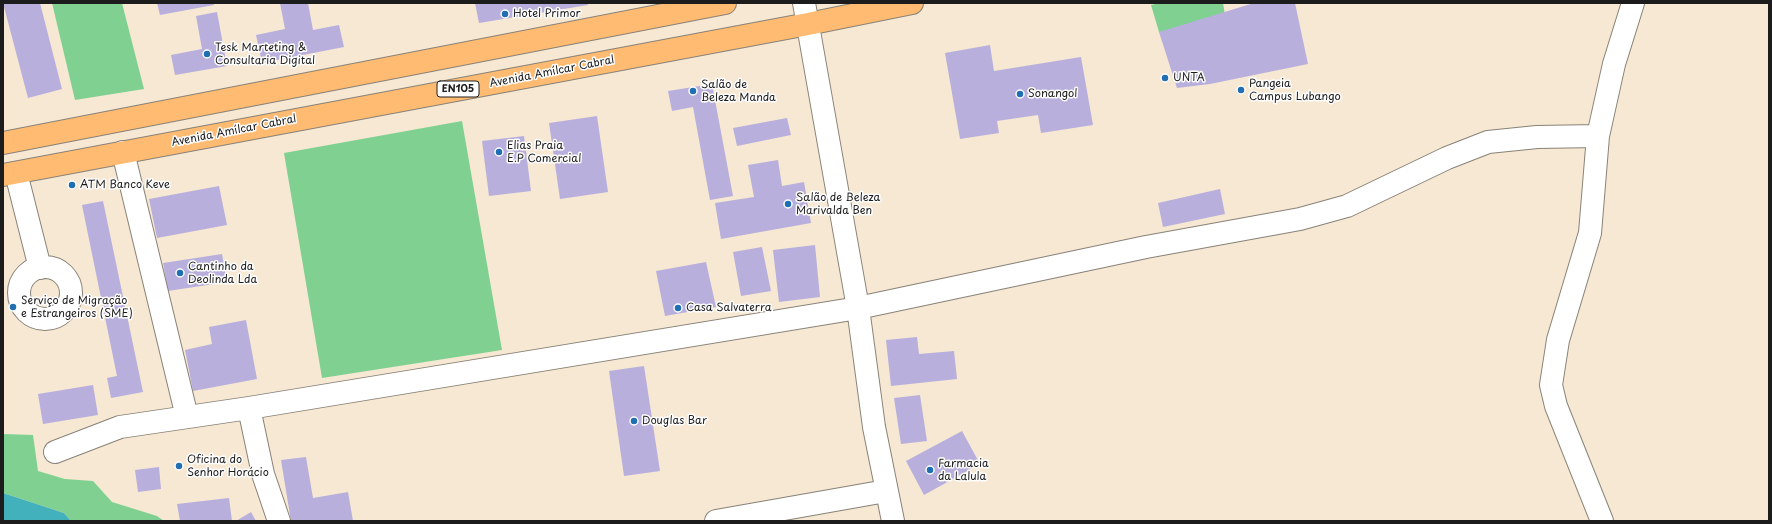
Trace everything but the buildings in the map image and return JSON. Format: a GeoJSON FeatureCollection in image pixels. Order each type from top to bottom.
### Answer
{"type":"FeatureCollection","features":[{"type":"Feature","properties":{"kind":"main road"},"geometry":{"type":"LineString","coordinates":[[3,143],[725,3]]}},
{"type":"Feature","properties":{"kind":"main road","name":"Avenida Amílcar Cabral"},"geometry":{"type":"LineString","coordinates":[[9,174],[808,24],[912,3]]}},
{"type":"Feature","properties":{"kind":"street"},"geometry":{"type":"LineString","coordinates":[[804,3],[858,308],[874,427],[893,521]]}},
{"type":"Feature","properties":{"kind":"street"},"geometry":{"type":"LineString","coordinates":[[1602,521],[1561,420],[1551,385],[1558,340],[1590,233],[1598,136],[1614,64],[1633,3]]}},
{"type":"Feature","properties":{"kind":"street"},"geometry":{"type":"LineString","coordinates":[[55,452],[120,427],[249,408],[858,308],[1146,247],[1300,219],[1347,206],[1447,158],[1488,142],[1537,137],[1598,136]]}},
{"type":"Feature","properties":{"kind":"street"},"geometry":{"type":"LineString","coordinates":[[123,152],[187,417]]}},
{"type":"Feature","properties":{"kind":"street"},"geometry":{"type":"LineString","coordinates":[[9,174],[40,268]]}},
{"type":"Feature","properties":{"kind":"street"},"geometry":{"type":"LineString","coordinates":[[249,408],[262,474],[279,521]]}},
{"type":"Feature","properties":{"kind":"street"},"geometry":{"type":"LineString","coordinates":[[716,521],[886,491]]}},
{"type":"Feature","properties":{"kind":"green space"},"geometry":{"type":"Polygon","coordinates":[[[52,3],[122,3],[144,89],[75,100],[52,3]]]}},
{"type":"Feature","properties":{"kind":"green space"},"geometry":{"type":"Polygon","coordinates":[[[1160,3],[1223,3],[1227,27],[1159,32],[1151,5],[1160,3]]]}},
{"type":"Feature","properties":{"kind":"green space"},"geometry":{"type":"Polygon","coordinates":[[[462,121],[502,350],[322,378],[284,153],[462,121]]]}},
{"type":"Feature","properties":{"kind":"green space"},"geometry":{"type":"Polygon","coordinates":[[[3,434],[33,435],[38,471],[65,479],[93,481],[112,502],[157,516],[164,521],[71,521],[64,513],[3,493],[3,434]]]}},
{"type":"Feature","properties":{"kind":"water"},"geometry":{"type":"Polygon","coordinates":[[[3,493],[64,513],[71,521],[3,521],[3,493]]]}},
{"type":"Feature","properties":{"kind":"place","name":"Hotel Primor"},"geometry":{"type":"Point","coordinates":[505,14]}},
{"type":"Feature","properties":{"kind":"place","name":"Tesk Marteting & Consultaria Digital"},"geometry":{"type":"Point","coordinates":[207,54]}},
{"type":"Feature","properties":{"kind":"place","name":"UNTA"},"geometry":{"type":"Point","coordinates":[1165,78]}},
{"type":"Feature","properties":{"kind":"place","name":"Pangeia Campus Lubango"},"geometry":{"type":"Point","coordinates":[1241,90]}},
{"type":"Feature","properties":{"kind":"place","name":"Salão de Beleza Manda"},"geometry":{"type":"Point","coordinates":[693,91]}},
{"type":"Feature","properties":{"kind":"place","name":"Sonangol"},"geometry":{"type":"Point","coordinates":[1020,94]}},
{"type":"Feature","properties":{"kind":"place","name":"Elias Praia E.P Comercial"},"geometry":{"type":"Point","coordinates":[499,152]}},
{"type":"Feature","properties":{"kind":"place","name":"ATM Banco Keve"},"geometry":{"type":"Point","coordinates":[72,185]}},
{"type":"Feature","properties":{"kind":"place","name":"Salão de Beleza Marivalda Ben"},"geometry":{"type":"Point","coordinates":[788,204]}},
{"type":"Feature","properties":{"kind":"place","name":"Cantinho da Deolinda Lda"},"geometry":{"type":"Point","coordinates":[180,273]}},
{"type":"Feature","properties":{"kind":"place","name":"Serviço de Migração e Estrangeiros (SME)"},"geometry":{"type":"Point","coordinates":[13,307]}},
{"type":"Feature","properties":{"kind":"place","name":"Casa Salvaterra"},"geometry":{"type":"Point","coordinates":[678,308]}},
{"type":"Feature","properties":{"kind":"place","name":"Douglas Bar"},"geometry":{"type":"Point","coordinates":[634,421]}},
{"type":"Feature","properties":{"kind":"place","name":"Oficina do Senhor Horácio"},"geometry":{"type":"Point","coordinates":[179,466]}},
{"type":"Feature","properties":{"kind":"place","name":"Farmacia da Lalula"},"geometry":{"type":"Point","coordinates":[930,470]}}]}
